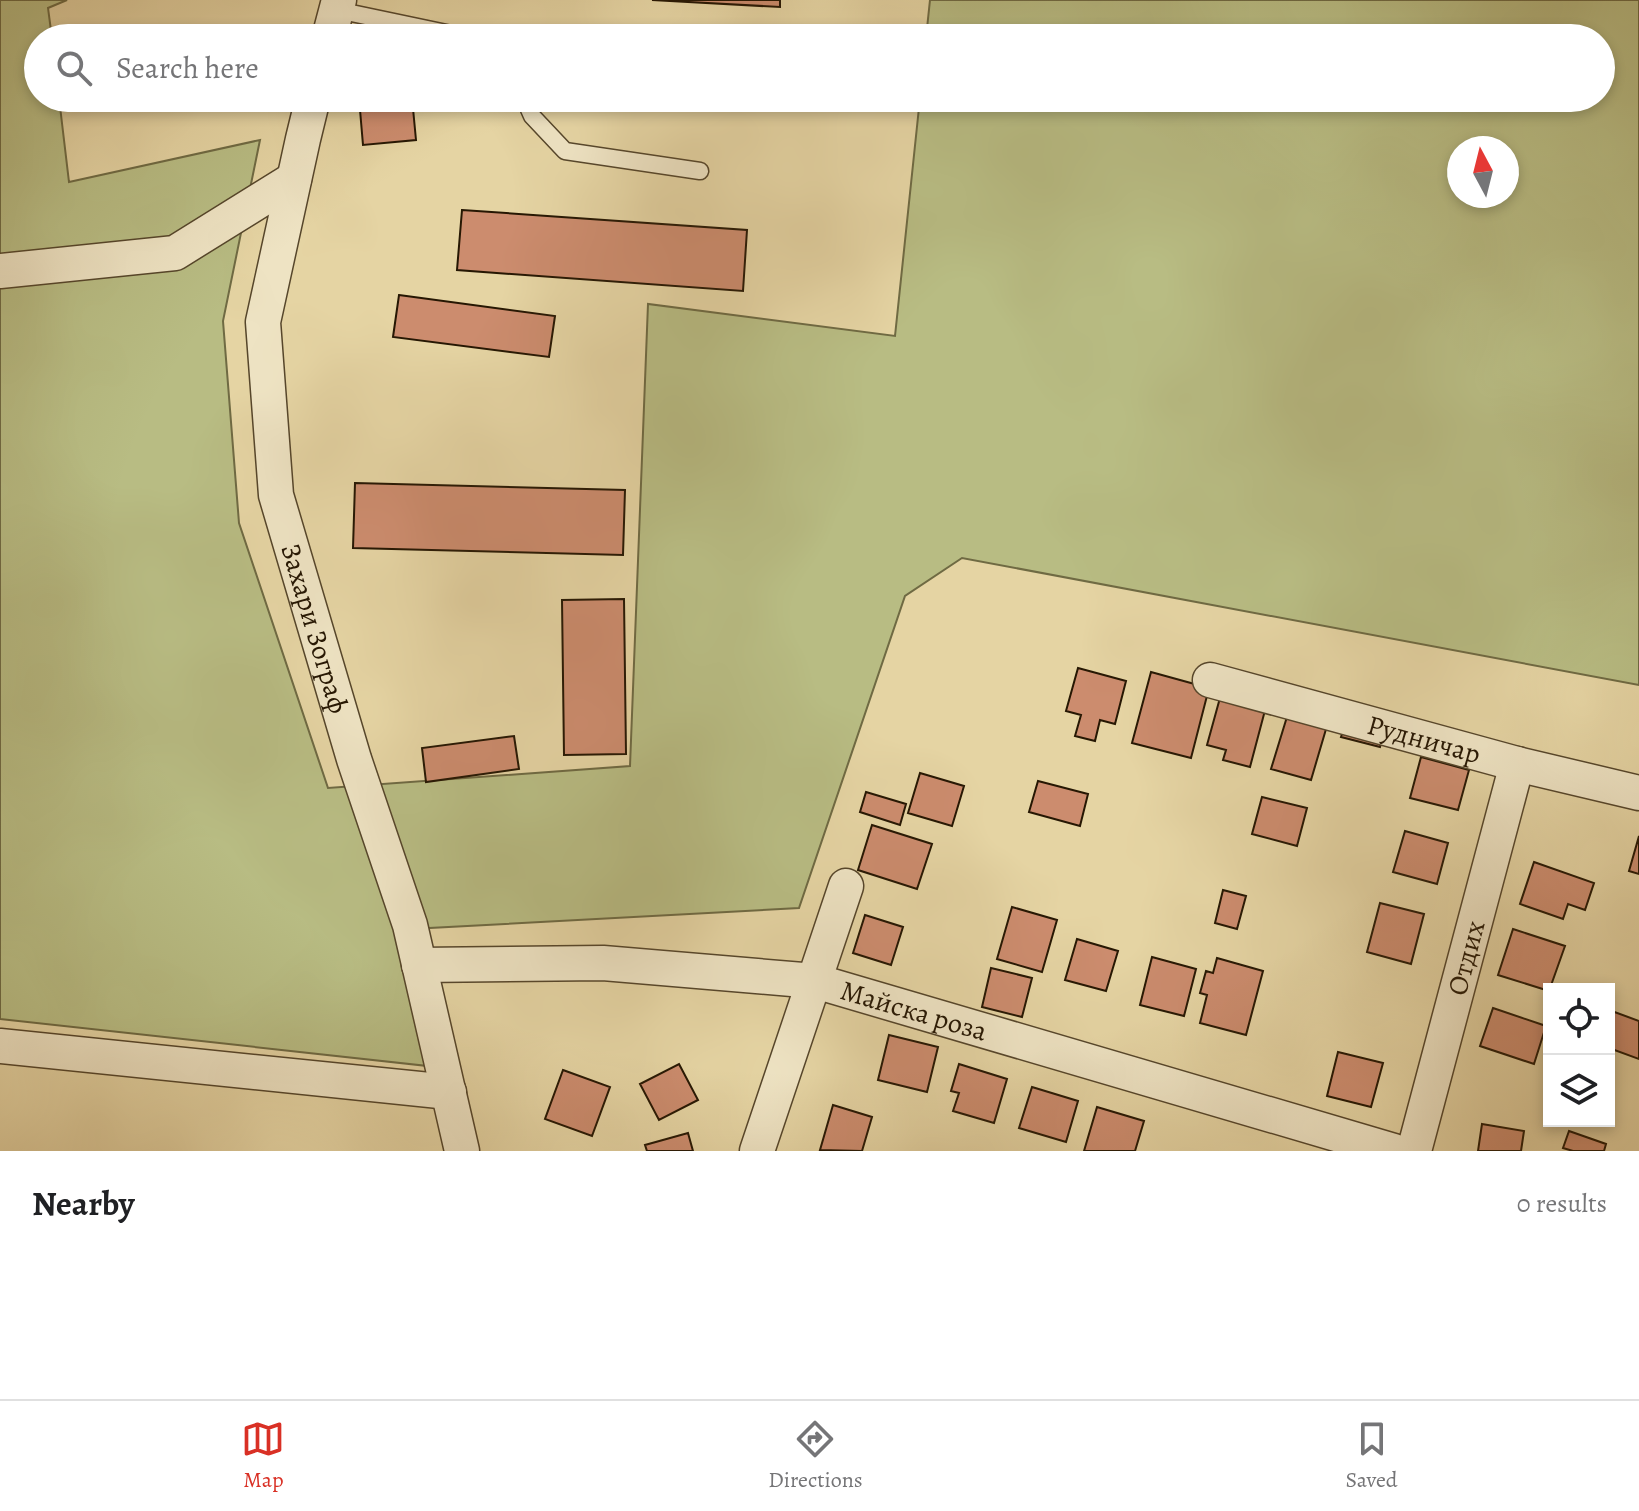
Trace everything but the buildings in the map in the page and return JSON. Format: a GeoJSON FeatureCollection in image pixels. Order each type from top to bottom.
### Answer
{"type":"FeatureCollection","features":[{"type":"Feature","properties":{"kind":"street","name":"Захари Зограф"},"geometry":{"type":"LineString","coordinates":[[310,112],[263,322],[276,495],[354,759],[410,925],[462,1151]]}},
{"type":"Feature","properties":{"kind":"street"},"geometry":{"type":"LineString","coordinates":[[0,271],[175,253],[294,179]]}},
{"type":"Feature","properties":{"kind":"street","name":"Рудничар"},"geometry":{"type":"LineString","coordinates":[[1210,680],[1517,764],[1639,793]]}},
{"type":"Feature","properties":{"kind":"street","name":"Отдих"},"geometry":{"type":"LineString","coordinates":[[1414,1151],[1517,764]]}},
{"type":"Feature","properties":{"kind":"street"},"geometry":{"type":"LineString","coordinates":[[757,1151],[846,886]]}},
{"type":"Feature","properties":{"kind":"street","name":"Майска роза"},"geometry":{"type":"LineString","coordinates":[[419,965],[603,963],[815,981],[1394,1151]]}},
{"type":"Feature","properties":{"kind":"street"},"geometry":{"type":"LineString","coordinates":[[0,1046],[449,1092]]}},
{"type":"Feature","properties":{"kind":"lane"},"geometry":{"type":"LineString","coordinates":[[335,16],[386,24]]}},
{"type":"Feature","properties":{"kind":"lane"},"geometry":{"type":"LineString","coordinates":[[530,112],[565,151],[700,171]]}},
{"type":"Feature","properties":{"kind":"green space"},"geometry":{"type":"Polygon","coordinates":[[[0,0],[67,0],[48,8],[50,24],[24,24],[24,112],[61,112],[69,182],[260,140],[223,321],[239,523],[328,788],[630,766],[648,304],[895,336],[919,112],[1615,112],[1615,24],[927,24],[930,0],[1639,0],[1639,685],[962,558],[905,596],[799,908],[411,929],[428,1066],[0,1019],[0,0]]]}}]}
